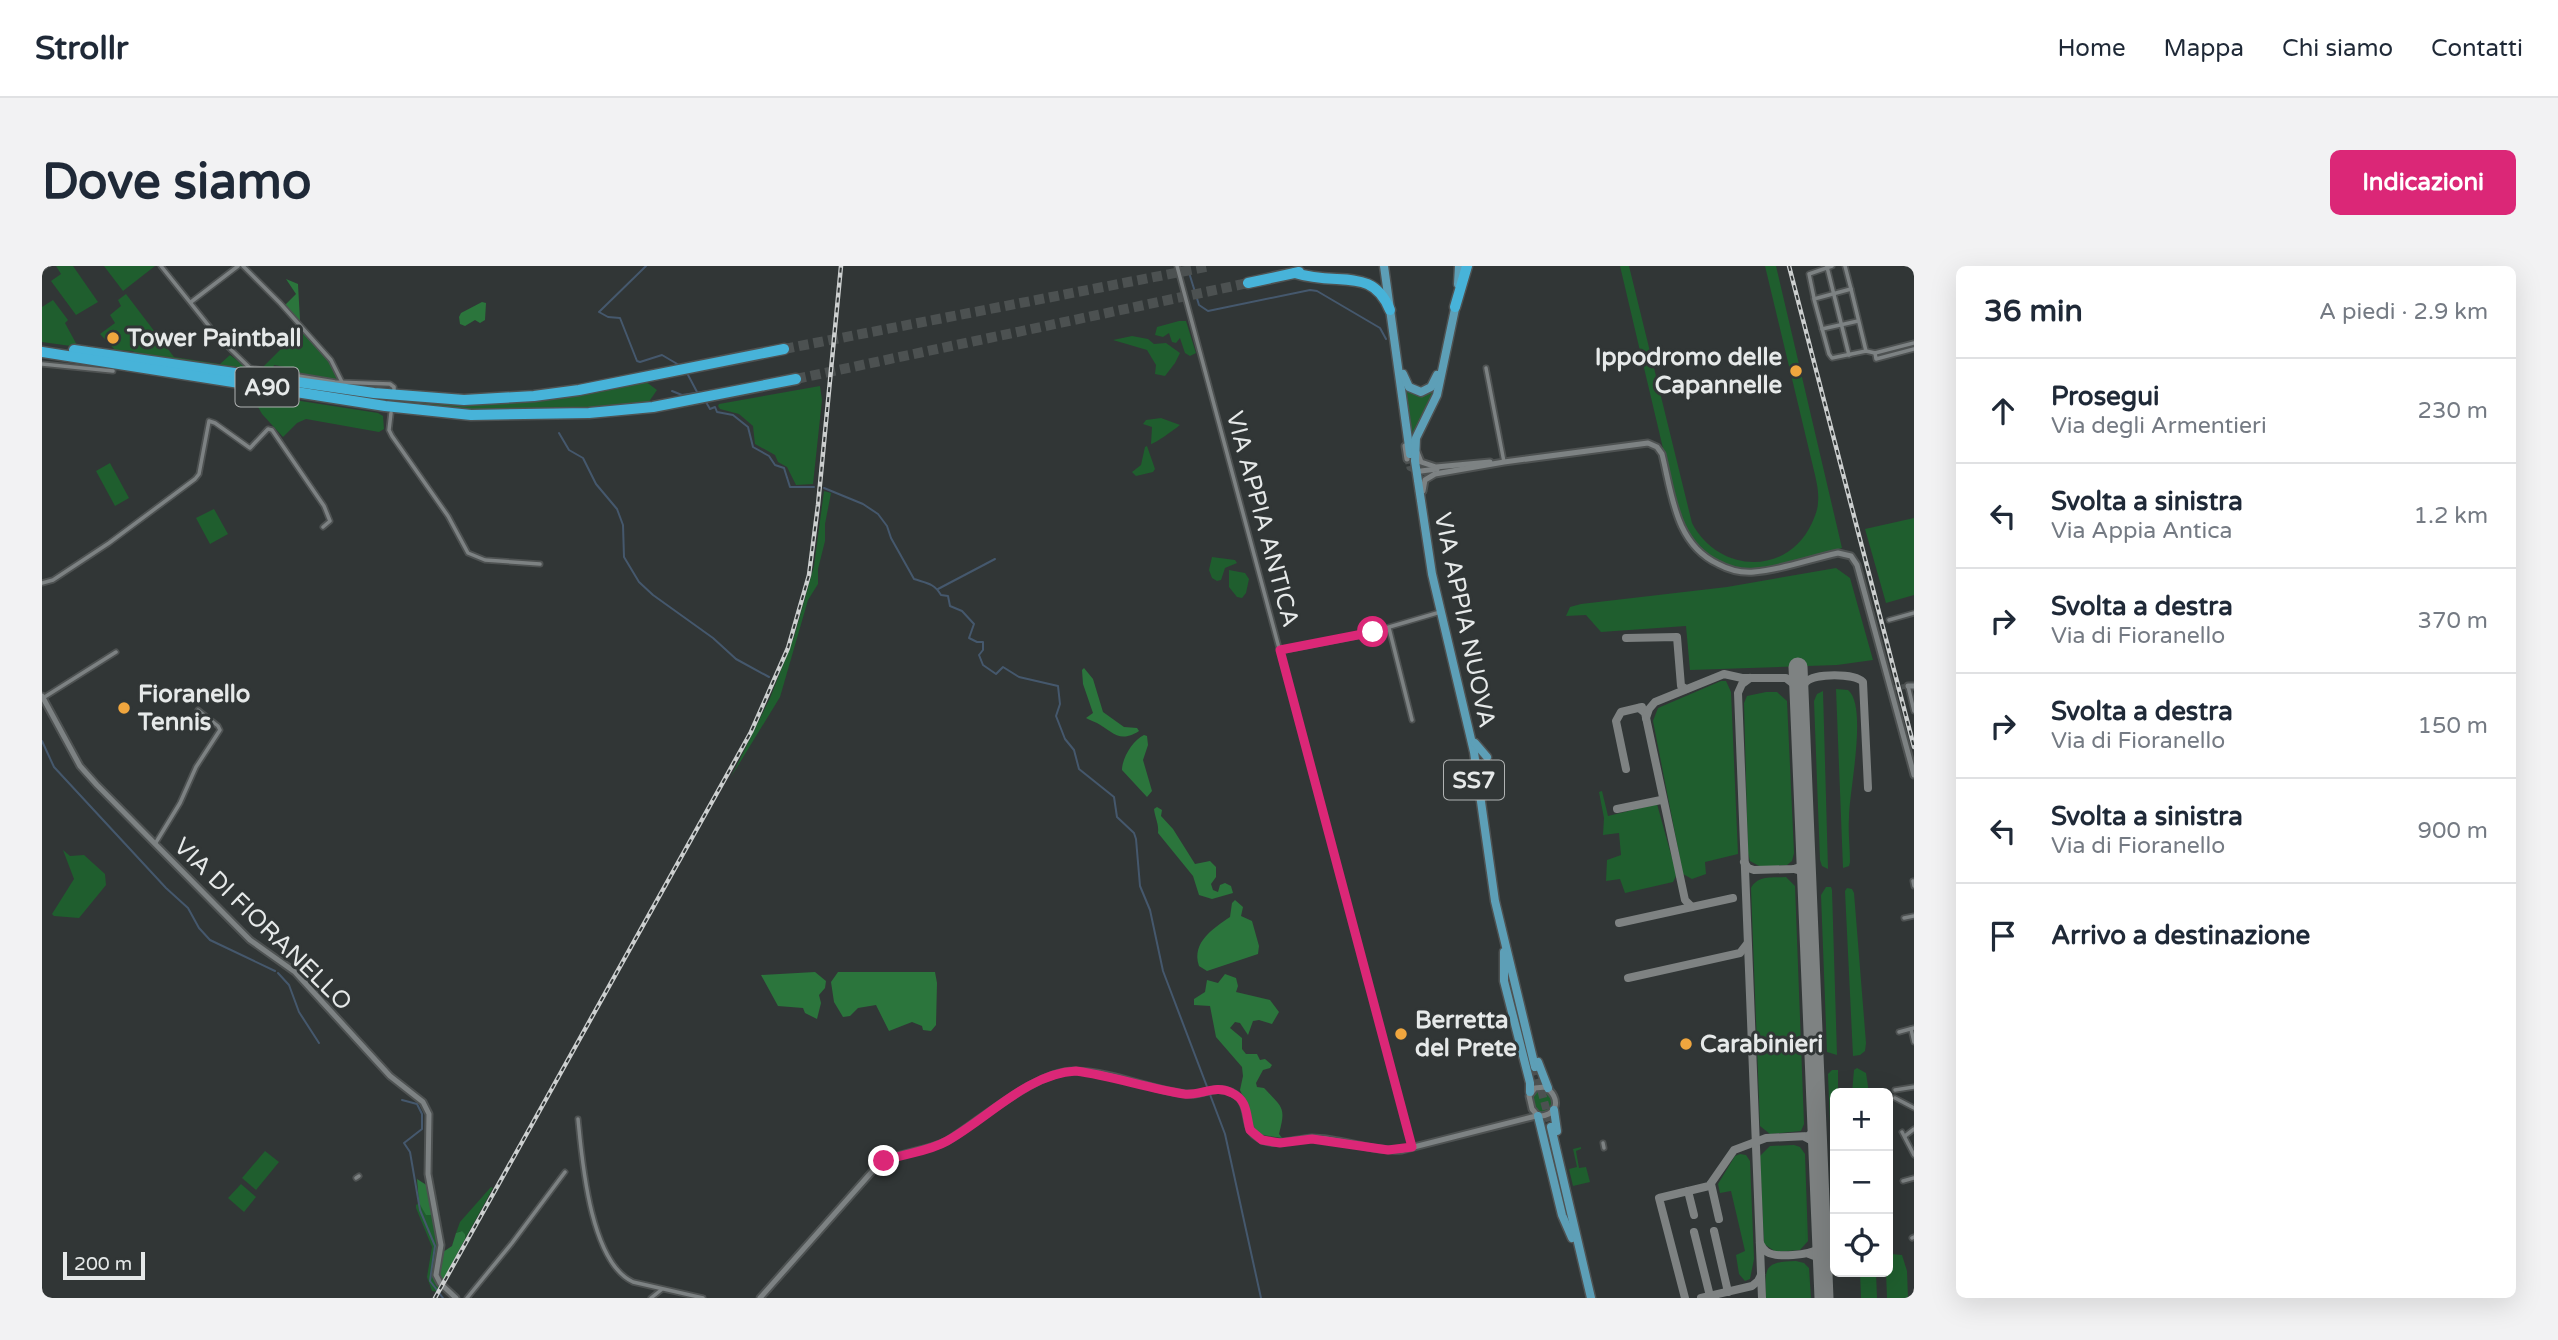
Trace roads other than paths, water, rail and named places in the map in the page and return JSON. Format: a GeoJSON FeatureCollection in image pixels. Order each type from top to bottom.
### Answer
{"type":"FeatureCollection","features":[{"type":"Feature","properties":{"kind":"highway"},"geometry":{"type":"LineString","coordinates":[[1455,307],[1467,266]]}},
{"type":"Feature","properties":{"kind":"highway"},"geometry":{"type":"LineString","coordinates":[[1248,283],[1320,268]]}},
{"type":"Feature","properties":{"kind":"highway"},"geometry":{"type":"LineString","coordinates":[[1295,273],[1316,275],[1347,268]]}},
{"type":"Feature","properties":{"kind":"highway"},"geometry":{"type":"LineString","coordinates":[[1373,274],[1385,290],[1390,310]]}},
{"type":"Feature","properties":{"kind":"highway","name":"A90"},"geometry":{"type":"LineString","coordinates":[[42,346],[383,395],[464,400],[513,398],[579,390],[784,349]]}},
{"type":"Feature","properties":{"kind":"highway","name":"A90"},"geometry":{"type":"LineString","coordinates":[[42,352],[384,406],[471,415],[543,415],[646,408],[796,379]]}},
{"type":"Feature","properties":{"kind":"main road","name":"VIA APPIA NUOVA"},"geometry":{"type":"LineString","coordinates":[[1386,266],[1419,515],[1437,613],[1470,750],[1491,900],[1505,950]]}},
{"type":"Feature","properties":{"kind":"main road","name":"VIA APPIA NUOVA"},"geometry":{"type":"LineString","coordinates":[[1459,266],[1455,307],[1441,377],[1431,409],[1417,435],[1415,453],[1431,567],[1467,721],[1495,901],[1533,1068]]}},
{"type":"Feature","properties":{"kind":"main road"},"geometry":{"type":"LineString","coordinates":[[1394,337],[1405,382],[1417,392],[1425,391],[1434,383],[1446,348]]}},
{"type":"Feature","properties":{"kind":"main road"},"geometry":{"type":"LineString","coordinates":[[1467,721],[1475,745],[1485,761],[1480,781],[1480,797]]}},
{"type":"Feature","properties":{"kind":"main road"},"geometry":{"type":"LineString","coordinates":[[1505,950],[1515,972],[1542,1075],[1548,1088]]}},
{"type":"Feature","properties":{"kind":"main road"},"geometry":{"type":"LineString","coordinates":[[1505,950],[1504,981],[1530,1092]]}},
{"type":"Feature","properties":{"kind":"main road"},"geometry":{"type":"LineString","coordinates":[[1554,1110],[1575,1216],[1574,1238]]}},
{"type":"Feature","properties":{"kind":"main road"},"geometry":{"type":"LineString","coordinates":[[1535,1112],[1562,1215],[1574,1238]]}},
{"type":"Feature","properties":{"kind":"main road"},"geometry":{"type":"LineString","coordinates":[[1549,1128],[1589,1298]]}},
{"type":"Feature","properties":{"kind":"street"},"geometry":{"type":"LineString","coordinates":[[161,266],[227,348],[250,368],[342,382],[389,384],[393,385],[394,392]]}},
{"type":"Feature","properties":{"kind":"street"},"geometry":{"type":"LineString","coordinates":[[191,302],[240,266],[280,303],[331,360],[342,382]]}},
{"type":"Feature","properties":{"kind":"street","name":"VIA APPIA ANTICA"},"geometry":{"type":"LineString","coordinates":[[1177,266],[1412,1147]]}},
{"type":"Feature","properties":{"kind":"street","name":"VIA APPIA NUOVA"},"geometry":{"type":"LineString","coordinates":[[1386,266],[1393,326]]}},
{"type":"Feature","properties":{"kind":"street"},"geometry":{"type":"LineString","coordinates":[[1845,266],[1866,351]]}},
{"type":"Feature","properties":{"kind":"street"},"geometry":{"type":"LineString","coordinates":[[1849,355],[1833,294],[1830,267],[1809,274],[1831,357],[1835,358],[1849,355],[1866,351],[1875,353],[1914,343]]}},
{"type":"Feature","properties":{"kind":"street"},"geometry":{"type":"LineString","coordinates":[[1814,299],[1851,289]]}},
{"type":"Feature","properties":{"kind":"street"},"geometry":{"type":"LineString","coordinates":[[1822,329],[1859,321]]}},
{"type":"Feature","properties":{"kind":"street"},"geometry":{"type":"LineString","coordinates":[[1875,353],[1876,359],[1914,349]]}},
{"type":"Feature","properties":{"kind":"street"},"geometry":{"type":"LineString","coordinates":[[42,364],[113,371]]}},
{"type":"Feature","properties":{"kind":"street"},"geometry":{"type":"LineString","coordinates":[[1486,368],[1504,462]]}},
{"type":"Feature","properties":{"kind":"street"},"geometry":{"type":"LineString","coordinates":[[1399,373],[1407,459]]}},
{"type":"Feature","properties":{"kind":"street"},"geometry":{"type":"LineString","coordinates":[[393,399],[393,406]]}},
{"type":"Feature","properties":{"kind":"street"},"geometry":{"type":"LineString","coordinates":[[1431,409],[1418,444],[1418,456],[1423,463],[1436,467],[1504,462]]}},
{"type":"Feature","properties":{"kind":"street"},"geometry":{"type":"LineString","coordinates":[[391,413],[389,430],[392,436],[448,516],[468,553],[485,560],[540,564]]}},
{"type":"Feature","properties":{"kind":"street"},"geometry":{"type":"LineString","coordinates":[[42,583],[53,580],[109,543],[195,479],[199,474],[209,421],[250,448],[267,430],[272,430],[324,506],[330,521],[323,527]]}},
{"type":"Feature","properties":{"kind":"street"},"geometry":{"type":"LineString","coordinates":[[1431,567],[1423,491],[1424,482],[1434,474],[1642,443],[1653,444],[1662,454],[1681,526],[1702,554],[1726,568],[1748,572],[1838,553],[1849,555],[1857,565],[1914,775]]}},
{"type":"Feature","properties":{"kind":"street"},"geometry":{"type":"LineString","coordinates":[[1421,471],[1489,465]]}},
{"type":"Feature","properties":{"kind":"street"},"geometry":{"type":"LineString","coordinates":[[1280,650],[1389,628],[1437,613]]}},
{"type":"Feature","properties":{"kind":"street"},"geometry":{"type":"LineString","coordinates":[[1889,620],[1914,613]]}},
{"type":"Feature","properties":{"kind":"street"},"geometry":{"type":"LineString","coordinates":[[1389,628],[1412,720]]}},
{"type":"Feature","properties":{"kind":"street"},"geometry":{"type":"LineString","coordinates":[[42,697],[116,652]]}},
{"type":"Feature","properties":{"kind":"street"},"geometry":{"type":"LineString","coordinates":[[1911,686],[1914,711]]}},
{"type":"Feature","properties":{"kind":"street","name":"VIA DI FIORANELLO"},"geometry":{"type":"LineString","coordinates":[[42,697],[83,770],[250,940],[295,972],[390,1076],[420,1099],[427,1108],[428,1174],[441,1247],[436,1275],[440,1283],[456,1298]]}},
{"type":"Feature","properties":{"kind":"street"},"geometry":{"type":"LineString","coordinates":[[155,844],[183,799],[200,760],[220,730],[198,710]]}},
{"type":"Feature","properties":{"kind":"street"},"geometry":{"type":"LineString","coordinates":[[1913,881],[1914,886]]}},
{"type":"Feature","properties":{"kind":"street"},"geometry":{"type":"LineString","coordinates":[[1905,918],[1914,916]]}},
{"type":"Feature","properties":{"kind":"street"},"geometry":{"type":"LineString","coordinates":[[1899,1032],[1912,1028],[1914,1042]]}},
{"type":"Feature","properties":{"kind":"street"},"geometry":{"type":"LineString","coordinates":[[760,1298],[879,1164],[947,1141],[1047,1075],[1076,1071],[1185,1094],[1216,1089],[1228,1091],[1238,1097],[1247,1112],[1250,1130],[1262,1140],[1280,1143],[1319,1139],[1388,1150],[1412,1147],[1527,1119],[1535,1112]]}},
{"type":"Feature","properties":{"kind":"street"},"geometry":{"type":"LineString","coordinates":[[1539,1086],[1548,1088],[1554,1098],[1554,1110],[1547,1116],[1535,1112],[1530,1092],[1539,1086]]}},
{"type":"Feature","properties":{"kind":"street"},"geometry":{"type":"LineString","coordinates":[[1895,1090],[1914,1087]]}},
{"type":"Feature","properties":{"kind":"street"},"geometry":{"type":"LineString","coordinates":[[1895,1098],[1914,1108]]}},
{"type":"Feature","properties":{"kind":"street"},"geometry":{"type":"LineString","coordinates":[[578,1119],[587,1195],[615,1265],[628,1279],[661,1290],[703,1298]]}},
{"type":"Feature","properties":{"kind":"street"},"geometry":{"type":"LineString","coordinates":[[1914,1129],[1903,1135],[1914,1155]]}},
{"type":"Feature","properties":{"kind":"street"},"geometry":{"type":"LineString","coordinates":[[467,1298],[565,1172]]}},
{"type":"Feature","properties":{"kind":"street"},"geometry":{"type":"LineString","coordinates":[[1903,1181],[1914,1178]]}},
{"type":"Feature","properties":{"kind":"street"},"geometry":{"type":"LineString","coordinates":[[652,1298],[661,1290]]}},
{"type":"Feature","properties":{"kind":"waterway"},"geometry":{"type":"LineString","coordinates":[[646,266],[599,312],[608,317],[620,318],[637,361],[662,355],[679,365]]}},
{"type":"Feature","properties":{"kind":"waterway"},"geometry":{"type":"LineString","coordinates":[[1187,266],[1199,305],[1208,311],[1310,290],[1317,291],[1380,328],[1386,339]]}},
{"type":"Feature","properties":{"kind":"waterway"},"geometry":{"type":"LineString","coordinates":[[687,373],[697,392]]}},
{"type":"Feature","properties":{"kind":"waterway"},"geometry":{"type":"LineString","coordinates":[[672,391],[682,395],[722,389]]}},
{"type":"Feature","properties":{"kind":"waterway"},"geometry":{"type":"LineString","coordinates":[[706,402],[710,409],[715,407],[717,412],[733,415],[748,427],[753,447],[769,456],[775,465],[784,468],[790,487],[814,487]]}},
{"type":"Feature","properties":{"kind":"waterway"},"geometry":{"type":"LineString","coordinates":[[559,433],[569,450],[583,458],[596,484],[617,509],[623,525],[624,557],[639,582],[713,638],[736,659],[769,677]]}},
{"type":"Feature","properties":{"kind":"waterway"},"geometry":{"type":"LineString","coordinates":[[824,488],[863,504],[878,514],[914,579],[929,584],[941,595],[948,596],[950,606],[962,611],[974,624],[969,638],[983,642],[983,650],[979,655],[983,665],[996,674],[1003,667],[1019,677],[1058,686],[1060,704],[1056,716],[1065,739],[1074,750],[1079,769],[1114,797],[1117,817],[1134,833],[1136,839],[1140,886],[1150,910],[1163,971],[1225,1134],[1261,1298]]}},
{"type":"Feature","properties":{"kind":"waterway"},"geometry":{"type":"LineString","coordinates":[[938,589],[995,559]]}},
{"type":"Feature","properties":{"kind":"waterway"},"geometry":{"type":"LineString","coordinates":[[42,741],[54,767],[166,888],[188,908],[199,928],[210,940],[275,971]]}},
{"type":"Feature","properties":{"kind":"waterway"},"geometry":{"type":"LineString","coordinates":[[278,973],[289,985],[299,1012],[319,1043]]}},
{"type":"Feature","properties":{"kind":"waterway"},"geometry":{"type":"LineString","coordinates":[[402,1100],[417,1104],[422,1114],[422,1129],[404,1143],[410,1152],[420,1210],[435,1246],[430,1281],[443,1298]]}},
{"type":"Feature","properties":{"kind":"tunnel"},"geometry":{"type":"LineString","coordinates":[[784,349],[1211,266]]}},
{"type":"Feature","properties":{"kind":"tunnel"},"geometry":{"type":"LineString","coordinates":[[796,379],[1248,283]]}},
{"type":"Feature","properties":{"kind":"tunnel"},"geometry":{"type":"LineString","coordinates":[[1407,459],[1409,468],[1417,472]]}},
{"type":"Feature","properties":{"kind":"tunnel"},"geometry":{"type":"LineString","coordinates":[[1894,688],[1908,686]]}},
{"type":"Feature","properties":{"kind":"tunnel"},"geometry":{"type":"LineString","coordinates":[[1535,1067],[1551,1127]]}},
{"type":"Feature","properties":{"kind":"railway"},"geometry":{"type":"LineString","coordinates":[[435,1298],[751,732],[788,648],[809,575],[841,266]]}},
{"type":"Feature","properties":{"kind":"railway"},"geometry":{"type":"LineString","coordinates":[[1789,266],[1914,747]]}},
{"type":"Feature","properties":{"kind":"place","name":"Tower Paintball"},"geometry":{"type":"Point","coordinates":[113,338]}},
{"type":"Feature","properties":{"kind":"place","name":"Ippodromo delle Capannelle"},"geometry":{"type":"Point","coordinates":[1796,371]}},
{"type":"Feature","properties":{"kind":"place","name":"Fioranello Tennis"},"geometry":{"type":"Point","coordinates":[124,708]}},
{"type":"Feature","properties":{"kind":"place","name":"Berretta del Prete"},"geometry":{"type":"Point","coordinates":[1401,1034]}},
{"type":"Feature","properties":{"kind":"place","name":"Carabinieri"},"geometry":{"type":"Point","coordinates":[1686,1044]}}]}
